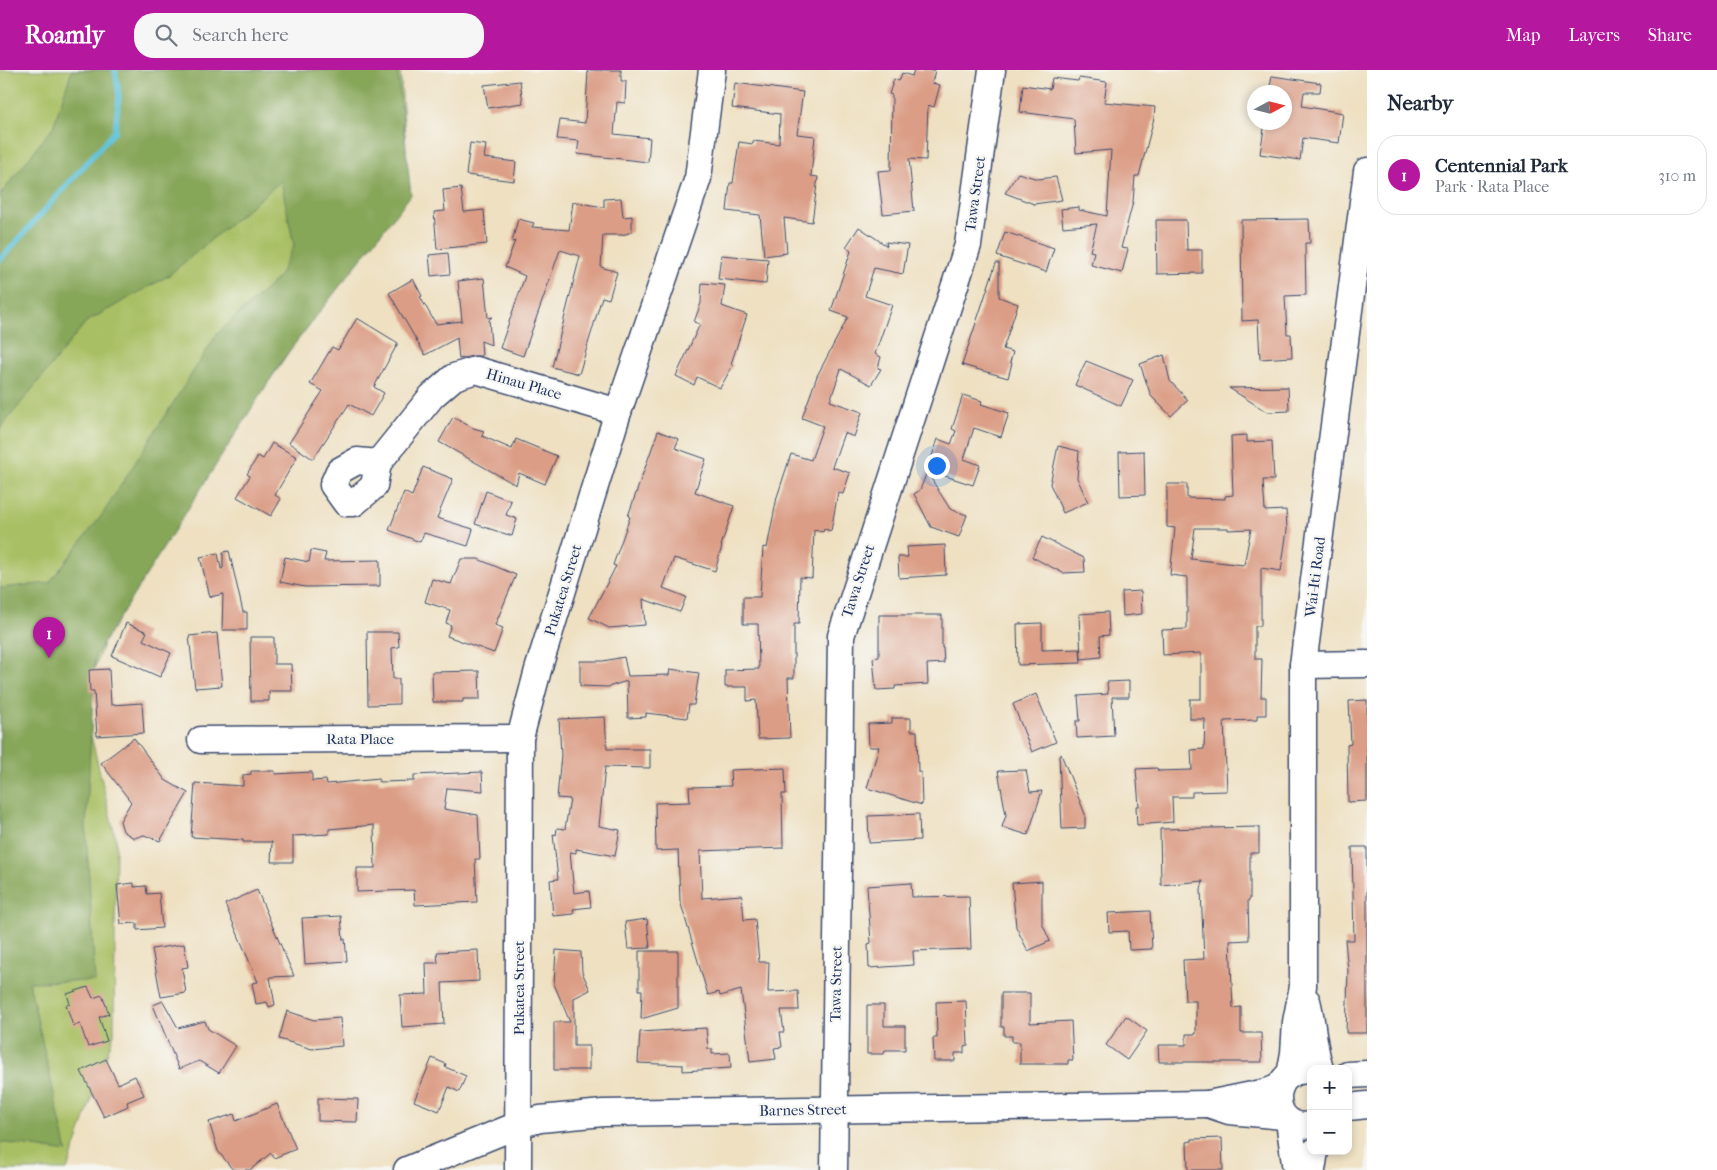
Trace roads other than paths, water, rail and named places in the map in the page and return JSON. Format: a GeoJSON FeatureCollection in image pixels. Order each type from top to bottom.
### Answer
{"type":"FeatureCollection","features":[{"type":"Feature","properties":{"kind":"street","name":"Pukatea Street"},"geometry":{"type":"LineString","coordinates":[[518,1170],[520,738],[541,661],[618,412],[698,178],[712,70]]}},
{"type":"Feature","properties":{"kind":"street","name":"Tawa Street"},"geometry":{"type":"LineString","coordinates":[[834,1170],[841,636],[968,245],[992,70]]}},
{"type":"Feature","properties":{"kind":"street","name":"Wai-Iti Road"},"geometry":{"type":"LineString","coordinates":[[1295,1120],[1278,1102],[1293,1078],[1296,1022],[1303,986],[1303,665],[1367,171]]}},
{"type":"Feature","properties":{"kind":"street","name":"Hinau Place"},"geometry":{"type":"LineString","coordinates":[[378,463],[432,396],[454,377],[476,370],[618,412]]}},
{"type":"Feature","properties":{"kind":"street"},"geometry":{"type":"LineString","coordinates":[[1303,665],[1367,664]]}},
{"type":"Feature","properties":{"kind":"street","name":"Rata Place"},"geometry":{"type":"LineString","coordinates":[[200,740],[520,738]]}},
{"type":"Feature","properties":{"kind":"street","name":"Wai-Iti Road"},"geometry":{"type":"LineString","coordinates":[[1303,986],[1313,1022],[1319,1065]]}},
{"type":"Feature","properties":{"kind":"street"},"geometry":{"type":"LineString","coordinates":[[1352,1075],[1367,1074]]}},
{"type":"Feature","properties":{"kind":"street","name":"Barnes Street"},"geometry":{"type":"LineString","coordinates":[[407,1170],[518,1125],[540,1119],[603,1113],[1208,1104],[1257,1095],[1293,1078]]}},
{"type":"Feature","properties":{"kind":"street","name":"Barnes Street"},"geometry":{"type":"LineString","coordinates":[[1208,1104],[1229,1110],[1295,1120]]}},
{"type":"Feature","properties":{"kind":"street"},"geometry":{"type":"LineString","coordinates":[[1352,1107],[1367,1105]]}},
{"type":"Feature","properties":{"kind":"street"},"geometry":{"type":"LineString","coordinates":[[1295,1120],[1296,1170]]}},
{"type":"Feature","properties":{"kind":"street"},"geometry":{"type":"LineString","coordinates":[[1312,1170],[1314,1155]]}},
{"type":"Feature","properties":{"kind":"waterway"},"geometry":{"type":"LineString","coordinates":[[0,260],[115,131],[119,96],[115,70]]}},
{"type":"Feature","properties":{"kind":"place","name":"Centennial Park"},"geometry":{"type":"Point","coordinates":[49,658]}}]}
